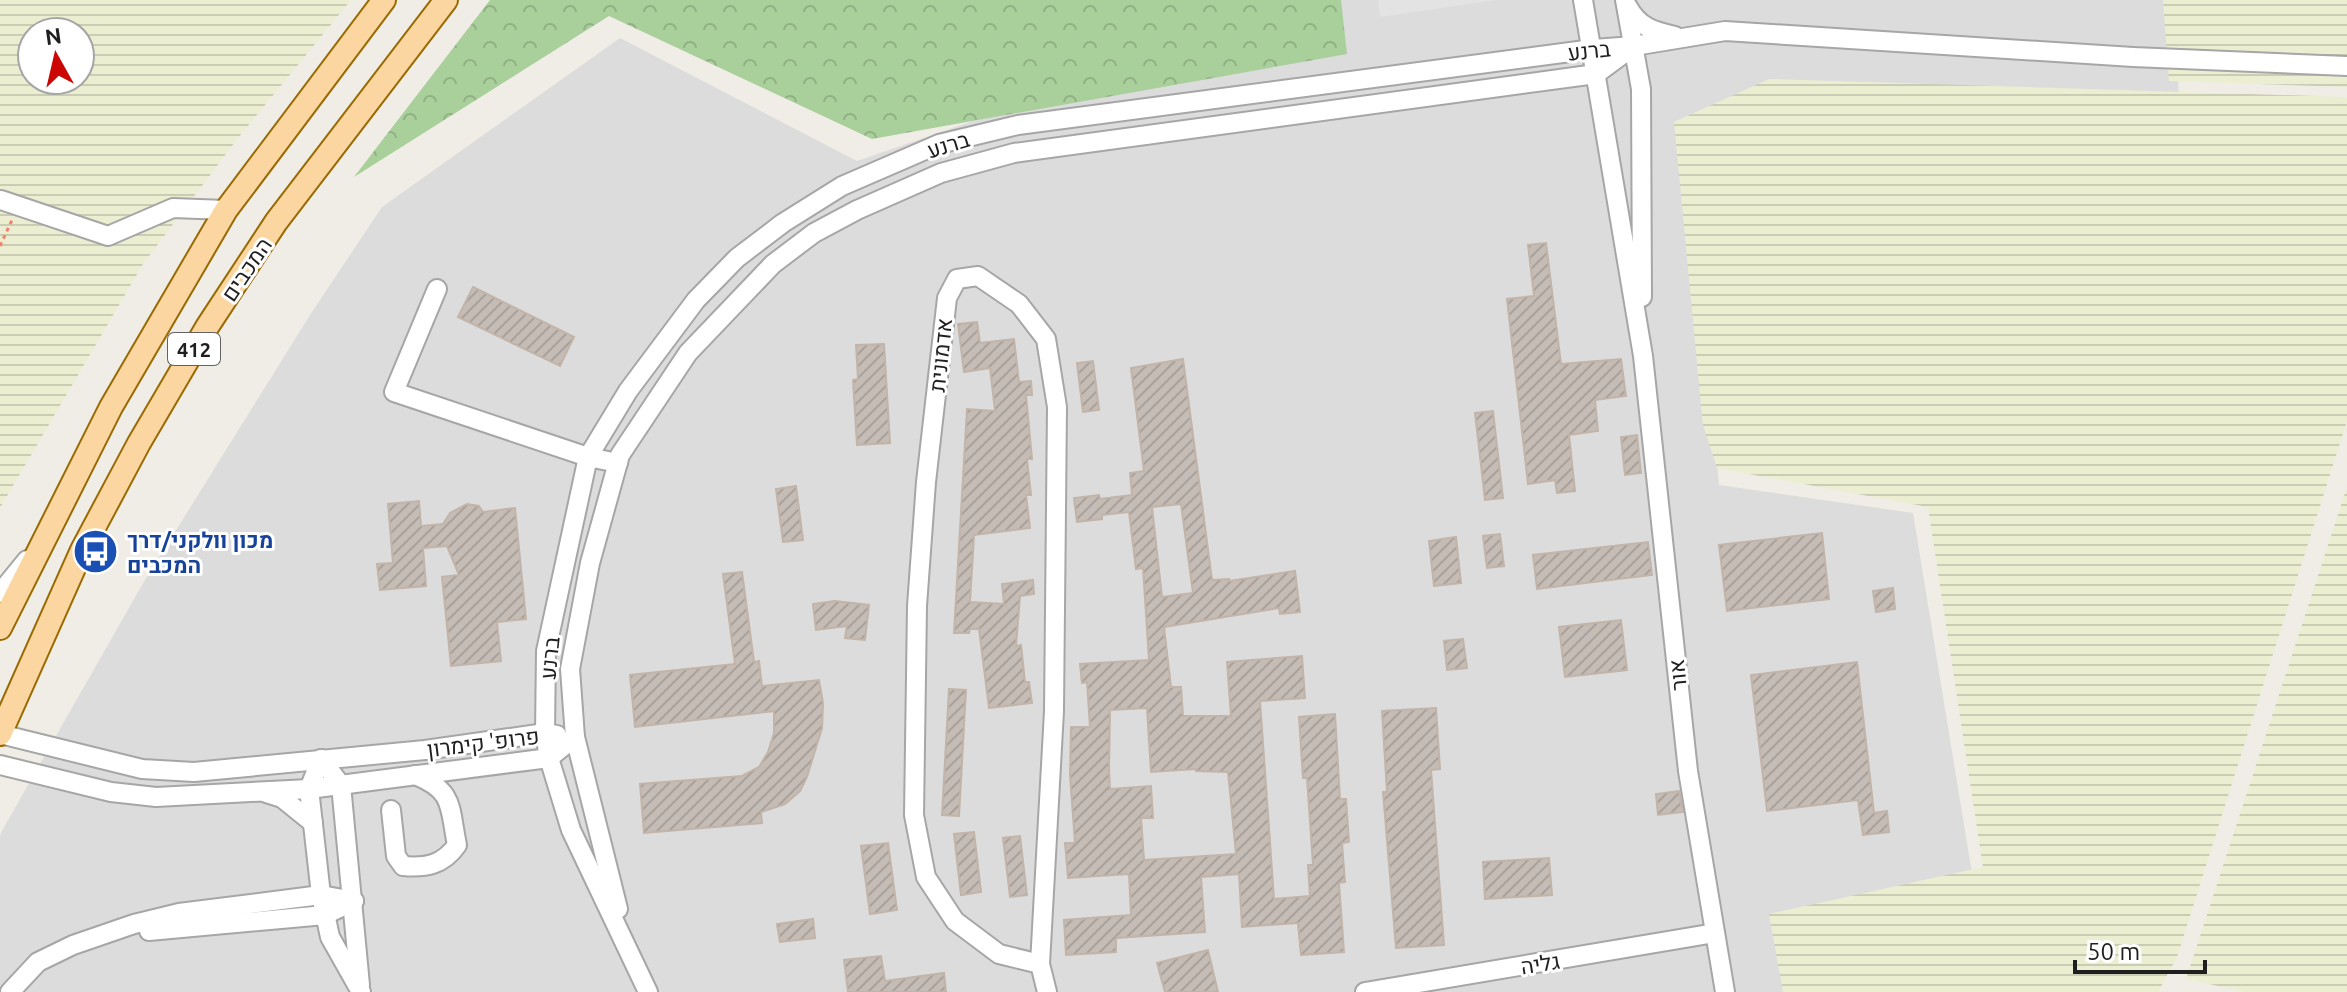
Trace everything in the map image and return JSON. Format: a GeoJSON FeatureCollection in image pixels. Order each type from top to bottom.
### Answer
{"type":"FeatureCollection","features":[{"type":"Feature","properties":{"kind":"main road","name":"המכבים"},"geometry":{"type":"LineString","coordinates":[[0,628],[111,407],[226,210],[384,0]]}},
{"type":"Feature","properties":{"kind":"main road","name":"המכבים"},"geometry":{"type":"LineString","coordinates":[[0,734],[82,550],[139,443],[207,327],[276,222],[446,0]]}},
{"type":"Feature","properties":{"kind":"street"},"geometry":{"type":"LineString","coordinates":[[1583,0],[1643,356]]}},
{"type":"Feature","properties":{"kind":"street"},"geometry":{"type":"LineString","coordinates":[[1625,1],[1636,21],[1651,30],[1674,36],[1725,31],[2133,57],[2347,66]]}},
{"type":"Feature","properties":{"kind":"street"},"geometry":{"type":"LineString","coordinates":[[1625,1],[1641,89],[1643,356]]}},
{"type":"Feature","properties":{"kind":"street"},"geometry":{"type":"LineString","coordinates":[[1634,46],[1725,31]]}},
{"type":"Feature","properties":{"kind":"street","name":"ברנע"},"geometry":{"type":"LineString","coordinates":[[648,992],[571,830],[549,758],[545,733],[546,651],[588,457],[637,379],[696,300],[737,258],[783,223],[842,186],[939,144],[1018,125],[1634,46]]}},
{"type":"Feature","properties":{"kind":"street","name":"ברנע"},"geometry":{"type":"LineString","coordinates":[[635,966],[612,889],[575,737],[570,669],[590,563],[620,455],[688,353],[773,264],[814,233],[857,210],[941,173],[1014,153],[1596,74],[1634,46]]}},
{"type":"Feature","properties":{"kind":"street"},"geometry":{"type":"LineString","coordinates":[[912,156],[925,180]]}},
{"type":"Feature","properties":{"kind":"street"},"geometry":{"type":"LineString","coordinates":[[9,203],[108,236],[173,208],[226,210]]}},
{"type":"Feature","properties":{"kind":"street","name":"אדמונית"},"geometry":{"type":"LineString","coordinates":[[1040,964],[999,954],[955,921],[926,877],[914,815],[917,606],[926,482],[947,298],[957,279],[978,276],[1019,304],[1046,339],[1057,407],[1054,711],[1040,964],[1047,992]]}},
{"type":"Feature","properties":{"kind":"street"},"geometry":{"type":"LineString","coordinates":[[437,289],[394,392],[588,457],[618,463]]}},
{"type":"Feature","properties":{"kind":"street","name":"אור"},"geometry":{"type":"LineString","coordinates":[[1643,356],[1688,771],[1725,992]]}},
{"type":"Feature","properties":{"kind":"street"},"geometry":{"type":"LineString","coordinates":[[0,593],[43,539]]}},
{"type":"Feature","properties":{"kind":"street","name":"פרופ' קימרון"},"geometry":{"type":"LineString","coordinates":[[0,734],[142,769],[194,772],[425,750],[545,733],[575,737]]}},
{"type":"Feature","properties":{"kind":"street","name":"פרופ' קימרון"},"geometry":{"type":"LineString","coordinates":[[0,765],[111,792],[156,797],[309,789],[549,758],[575,737]]}},
{"type":"Feature","properties":{"kind":"street"},"geometry":{"type":"LineString","coordinates":[[321,759],[341,785],[360,992]]}},
{"type":"Feature","properties":{"kind":"street"},"geometry":{"type":"LineString","coordinates":[[321,759],[309,789],[321,895],[330,937],[360,992]]}},
{"type":"Feature","properties":{"kind":"street"},"geometry":{"type":"LineString","coordinates":[[391,810],[396,856],[403,866],[423,867],[448,859],[457,845],[447,795],[434,782],[415,775]]}},
{"type":"Feature","properties":{"kind":"street"},"geometry":{"type":"LineString","coordinates":[[260,791],[282,798],[313,823]]}},
{"type":"Feature","properties":{"kind":"street"},"geometry":{"type":"LineString","coordinates":[[10,992],[38,962],[73,945],[134,924],[179,913],[321,895],[354,901]]}},
{"type":"Feature","properties":{"kind":"street"},"geometry":{"type":"LineString","coordinates":[[73,945],[180,927],[325,915],[354,901]]}},
{"type":"Feature","properties":{"kind":"street","name":"גליה"},"geometry":{"type":"LineString","coordinates":[[1365,992],[1715,933]]}},
{"type":"Feature","properties":{"kind":"path"},"geometry":{"type":"LineString","coordinates":[[0,246],[9,203]]}},
{"type":"Feature","properties":{"kind":"shaded area"},"geometry":{"type":"Polygon","coordinates":[[[1323,0],[2176,0],[2179,111],[1687,132],[1719,485],[1913,513],[1974,886],[1797,992],[0,992],[0,836],[3,829],[142,585],[310,315],[382,207],[620,38],[857,161],[1323,0]]]}},
{"type":"Feature","properties":{"kind":"shaded area"},"geometry":{"type":"Polygon","coordinates":[[[1378,0],[1496,0],[1380,17],[1378,0]]]}},
{"type":"Feature","properties":{"kind":"green space"},"geometry":{"type":"Polygon","coordinates":[[[0,0],[351,0],[238,138],[143,264],[0,508],[0,0]]]}},
{"type":"Feature","properties":{"kind":"green space"},"geometry":{"type":"Polygon","coordinates":[[[490,0],[1341,0],[1347,54],[872,139],[609,16],[354,177],[490,0]]]}},
{"type":"Feature","properties":{"kind":"green space"},"geometry":{"type":"Polygon","coordinates":[[[2163,0],[2347,0],[2347,87],[2169,81],[2163,0]]]}},
{"type":"Feature","properties":{"kind":"green space"},"geometry":{"type":"Polygon","coordinates":[[[1769,79],[2347,97],[2347,421],[2177,957],[2158,992],[1783,992],[1769,914],[1983,867],[1928,507],[1717,468],[1703,425],[1674,122],[1769,79]]]}},
{"type":"Feature","properties":{"kind":"green space"},"geometry":{"type":"Polygon","coordinates":[[[2347,487],[2347,992],[2246,992],[2186,979],[2347,487]]]}},
{"type":"Feature","properties":{"kind":"building"},"geometry":{"type":"Polygon","coordinates":[[[1546,243],[1561,364],[1621,359],[1626,396],[1595,400],[1598,431],[1569,435],[1575,491],[1557,493],[1555,480],[1528,484],[1507,299],[1534,296],[1528,245],[1546,243]]]}},
{"type":"Feature","properties":{"kind":"building"},"geometry":{"type":"Polygon","coordinates":[[[473,287],[574,337],[560,366],[458,317],[473,287]]]}},
{"type":"Feature","properties":{"kind":"building"},"geometry":{"type":"Polygon","coordinates":[[[977,322],[980,343],[1014,339],[1019,382],[1031,381],[1032,395],[1026,395],[1032,459],[1027,459],[1031,495],[1026,495],[1030,528],[974,535],[970,602],[1004,604],[1002,584],[1033,580],[1034,594],[1020,596],[1016,646],[1021,645],[1025,682],[1029,682],[1032,703],[989,708],[979,629],[954,633],[967,409],[995,411],[990,368],[964,372],[958,324],[977,322]]]}},
{"type":"Feature","properties":{"kind":"building"},"geometry":{"type":"Polygon","coordinates":[[[884,344],[890,443],[857,445],[853,380],[858,379],[856,345],[884,344]]]}},
{"type":"Feature","properties":{"kind":"building"},"geometry":{"type":"Polygon","coordinates":[[[1183,359],[1212,580],[1229,581],[1295,571],[1300,612],[1280,614],[1279,608],[1164,627],[1171,687],[1181,687],[1183,716],[1231,716],[1227,662],[1302,656],[1305,698],[1260,701],[1274,899],[1310,896],[1308,865],[1313,865],[1299,717],[1335,714],[1340,799],[1346,799],[1349,842],[1342,843],[1345,882],[1339,883],[1344,952],[1301,955],[1298,923],[1242,927],[1239,874],[1201,877],[1205,932],[1116,938],[1116,952],[1066,955],[1064,920],[1131,915],[1129,874],[1068,878],[1065,843],[1075,843],[1070,775],[1071,727],[1090,727],[1087,682],[1082,683],[1080,664],[1149,660],[1143,568],[1136,569],[1129,512],[1077,522],[1074,498],[1132,495],[1130,473],[1144,471],[1131,368],[1183,359]],[[1181,504],[1152,507],[1162,597],[1193,593],[1181,504]],[[1147,708],[1110,710],[1110,789],[1151,786],[1153,818],[1141,818],[1144,860],[1236,854],[1228,772],[1196,769],[1151,772],[1147,708]]]}},
{"type":"Feature","properties":{"kind":"building"},"geometry":{"type":"Polygon","coordinates":[[[1093,361],[1099,410],[1083,412],[1077,363],[1093,361]]]}},
{"type":"Feature","properties":{"kind":"building"},"geometry":{"type":"Polygon","coordinates":[[[1493,411],[1503,498],[1485,500],[1475,413],[1493,411]]]}},
{"type":"Feature","properties":{"kind":"building"},"geometry":{"type":"Polygon","coordinates":[[[1637,435],[1641,473],[1625,475],[1621,437],[1637,435]]]}},
{"type":"Feature","properties":{"kind":"building"},"geometry":{"type":"Polygon","coordinates":[[[796,486],[803,540],[783,542],[776,489],[796,486]]]}},
{"type":"Feature","properties":{"kind":"building"},"geometry":{"type":"Polygon","coordinates":[[[419,501],[421,526],[443,524],[450,513],[467,504],[479,506],[483,512],[515,508],[526,619],[497,622],[501,661],[451,666],[442,577],[459,575],[447,546],[423,548],[426,586],[380,590],[377,564],[393,563],[388,504],[419,501]]]}},
{"type":"Feature","properties":{"kind":"building"},"geometry":{"type":"Polygon","coordinates":[[[1822,533],[1829,599],[1727,611],[1719,545],[1822,533]]]}},
{"type":"Feature","properties":{"kind":"building"},"geometry":{"type":"Polygon","coordinates":[[[1500,534],[1504,566],[1487,568],[1483,536],[1500,534]]]}},
{"type":"Feature","properties":{"kind":"building"},"geometry":{"type":"Polygon","coordinates":[[[1456,537],[1461,583],[1434,586],[1429,541],[1456,537]]]}},
{"type":"Feature","properties":{"kind":"building"},"geometry":{"type":"Polygon","coordinates":[[[1648,542],[1652,575],[1537,589],[1533,555],[1648,542]]]}},
{"type":"Feature","properties":{"kind":"building"},"geometry":{"type":"Polygon","coordinates":[[[742,572],[754,662],[759,661],[762,686],[819,680],[823,703],[822,728],[807,777],[800,791],[785,804],[761,812],[762,823],[644,833],[640,784],[742,776],[759,767],[768,752],[774,733],[774,711],[635,727],[630,675],[735,664],[723,574],[742,572]]]}},
{"type":"Feature","properties":{"kind":"building"},"geometry":{"type":"Polygon","coordinates":[[[1893,588],[1895,609],[1876,612],[1873,591],[1893,588]]]}},
{"type":"Feature","properties":{"kind":"building"},"geometry":{"type":"Polygon","coordinates":[[[835,601],[869,605],[865,640],[845,638],[847,626],[816,630],[813,604],[835,601]]]}},
{"type":"Feature","properties":{"kind":"building"},"geometry":{"type":"Polygon","coordinates":[[[1621,620],[1627,670],[1565,677],[1559,627],[1621,620]]]}},
{"type":"Feature","properties":{"kind":"building"},"geometry":{"type":"Polygon","coordinates":[[[1463,639],[1467,668],[1447,670],[1444,641],[1463,639]]]}},
{"type":"Feature","properties":{"kind":"building"},"geometry":{"type":"Polygon","coordinates":[[[1857,662],[1874,813],[1887,811],[1889,832],[1863,835],[1858,800],[1767,811],[1751,675],[1857,662]]]}},
{"type":"Feature","properties":{"kind":"building"},"geometry":{"type":"Polygon","coordinates":[[[949,689],[966,690],[959,816],[942,815],[949,689]]]}},
{"type":"Feature","properties":{"kind":"building"},"geometry":{"type":"Polygon","coordinates":[[[1436,708],[1440,769],[1431,770],[1444,945],[1396,948],[1383,792],[1387,792],[1382,711],[1436,708]]]}},
{"type":"Feature","properties":{"kind":"building"},"geometry":{"type":"Polygon","coordinates":[[[1679,791],[1683,812],[1658,815],[1656,794],[1679,791]]]}},
{"type":"Feature","properties":{"kind":"building"},"geometry":{"type":"Polygon","coordinates":[[[974,832],[981,892],[961,895],[954,834],[974,832]]]}},
{"type":"Feature","properties":{"kind":"building"},"geometry":{"type":"Polygon","coordinates":[[[1020,836],[1027,895],[1010,897],[1003,838],[1020,836]]]}},
{"type":"Feature","properties":{"kind":"building"},"geometry":{"type":"Polygon","coordinates":[[[888,843],[897,910],[870,914],[861,846],[888,843]]]}},
{"type":"Feature","properties":{"kind":"building"},"geometry":{"type":"Polygon","coordinates":[[[1549,858],[1552,895],[1485,899],[1483,862],[1549,858]]]}},
{"type":"Feature","properties":{"kind":"building"},"geometry":{"type":"Polygon","coordinates":[[[813,919],[815,938],[780,942],[777,924],[813,919]]]}},
{"type":"Feature","properties":{"kind":"building"},"geometry":{"type":"Polygon","coordinates":[[[1208,950],[1218,992],[1165,992],[1157,963],[1208,950]]]}},
{"type":"Feature","properties":{"kind":"building"},"geometry":{"type":"Polygon","coordinates":[[[881,956],[885,981],[944,973],[946,992],[848,992],[844,960],[881,956]]]}},
{"type":"Feature","properties":{"kind":"place","name":"מכון וולקני/דרך המכבים"},"geometry":{"type":"Point","coordinates":[96,552]}}]}
